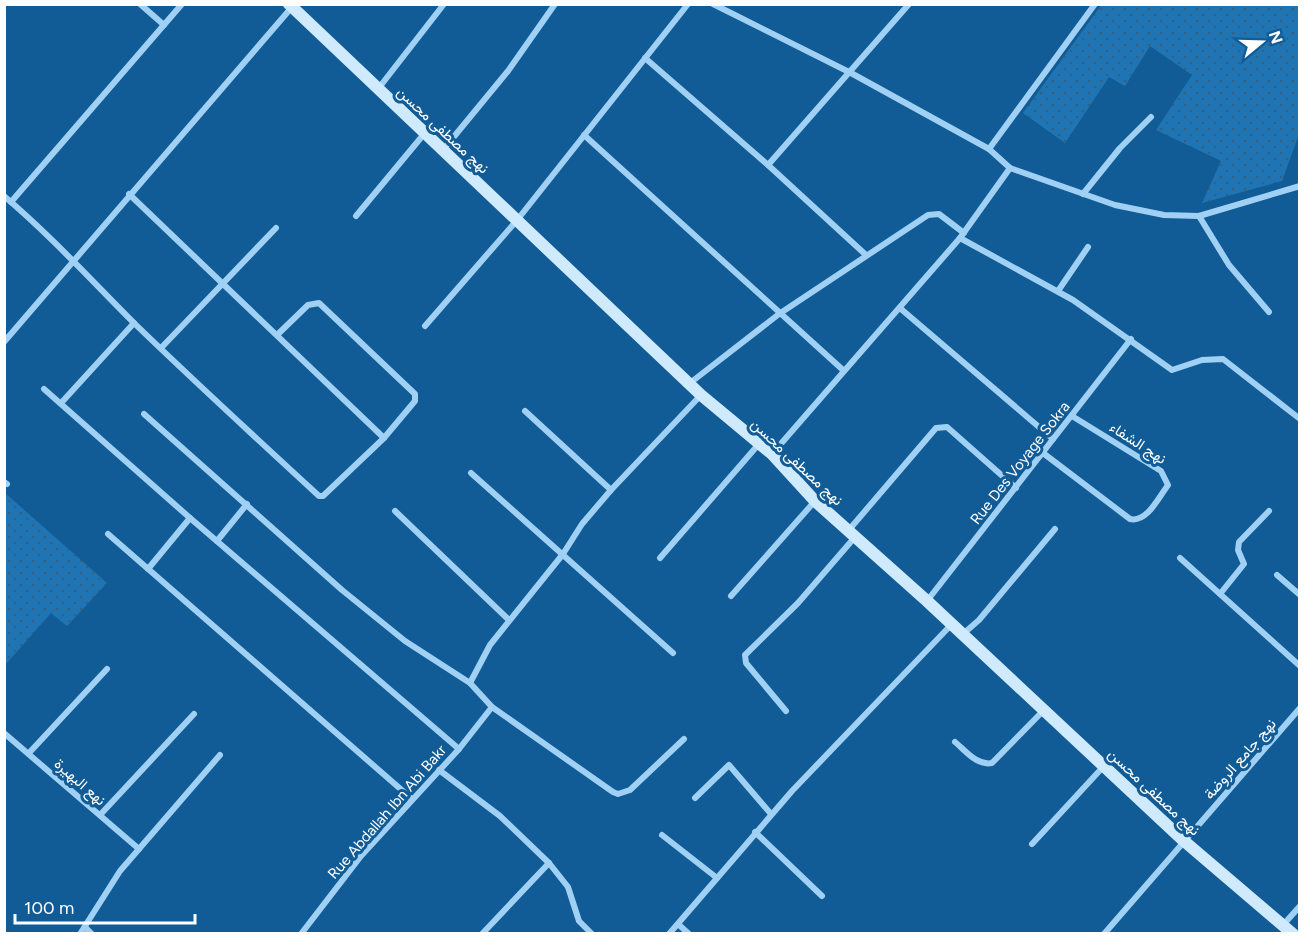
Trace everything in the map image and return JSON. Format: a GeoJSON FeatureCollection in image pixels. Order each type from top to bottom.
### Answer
{"type":"FeatureCollection","features":[{"type":"Feature","properties":{"kind":"main road","name":"نهج مصطفى محسن"},"geometry":{"type":"LineString","coordinates":[[290,6],[701,394],[758,445],[772,454],[815,501],[927,601],[1184,841],[1288,929]]}},
{"type":"Feature","properties":{"kind":"street"},"geometry":{"type":"LineString","coordinates":[[140,4],[164,25]]}},
{"type":"Feature","properties":{"kind":"street"},"geometry":{"type":"LineString","coordinates":[[11,202],[182,4]]}},
{"type":"Feature","properties":{"kind":"street"},"geometry":{"type":"LineString","coordinates":[[378,88],[444,4]]}},
{"type":"Feature","properties":{"kind":"street"},"geometry":{"type":"LineString","coordinates":[[443,150],[508,71],[555,4]]}},
{"type":"Feature","properties":{"kind":"street"},"geometry":{"type":"LineString","coordinates":[[425,326],[518,219],[688,4]]}},
{"type":"Feature","properties":{"kind":"street"},"geometry":{"type":"LineString","coordinates":[[713,4],[851,73],[989,149],[1010,168],[1083,194],[1138,211],[1199,216],[1299,187]]}},
{"type":"Feature","properties":{"kind":"street"},"geometry":{"type":"LineString","coordinates":[[728,11],[733,4]]}},
{"type":"Feature","properties":{"kind":"street"},"geometry":{"type":"LineString","coordinates":[[768,165],[851,73],[909,4]]}},
{"type":"Feature","properties":{"kind":"street"},"geometry":{"type":"LineString","coordinates":[[989,149],[1095,4]]}},
{"type":"Feature","properties":{"kind":"street"},"geometry":{"type":"LineString","coordinates":[[4,342],[76,261],[129,194],[290,6]]}},
{"type":"Feature","properties":{"kind":"street"},"geometry":{"type":"LineString","coordinates":[[645,58],[768,165],[866,255]]}},
{"type":"Feature","properties":{"kind":"street"},"geometry":{"type":"LineString","coordinates":[[1083,194],[1120,148],[1151,117]]}},
{"type":"Feature","properties":{"kind":"street"},"geometry":{"type":"LineString","coordinates":[[356,216],[424,134]]}},
{"type":"Feature","properties":{"kind":"street"},"geometry":{"type":"LineString","coordinates":[[584,135],[843,370]]}},
{"type":"Feature","properties":{"kind":"street"},"geometry":{"type":"LineString","coordinates":[[772,454],[843,370],[901,309],[962,236],[1010,168]]}},
{"type":"Feature","properties":{"kind":"street"},"geometry":{"type":"LineString","coordinates":[[129,194],[384,438]]}},
{"type":"Feature","properties":{"kind":"street"},"geometry":{"type":"LineString","coordinates":[[4,196],[76,261],[134,323],[319,496],[327,495],[384,438],[415,401],[416,394],[319,303],[308,305],[277,335]]}},
{"type":"Feature","properties":{"kind":"street"},"geometry":{"type":"LineString","coordinates":[[690,383],[779,314],[933,213],[939,214],[962,236],[1058,291],[1131,339],[1172,370],[1202,360],[1223,359],[1299,419]]}},
{"type":"Feature","properties":{"kind":"street"},"geometry":{"type":"LineString","coordinates":[[1199,216],[1229,265],[1269,312]]}},
{"type":"Feature","properties":{"kind":"street"},"geometry":{"type":"LineString","coordinates":[[161,348],[276,228]]}},
{"type":"Feature","properties":{"kind":"street"},"geometry":{"type":"LineString","coordinates":[[1058,291],[1088,248]]}},
{"type":"Feature","properties":{"kind":"street"},"geometry":{"type":"LineString","coordinates":[[901,309],[1053,439]]}},
{"type":"Feature","properties":{"kind":"street"},"geometry":{"type":"LineString","coordinates":[[62,402],[134,323]]}},
{"type":"Feature","properties":{"kind":"street","name":"Rue Des Voyage Sokra"},"geometry":{"type":"LineString","coordinates":[[927,601],[1131,339]]}},
{"type":"Feature","properties":{"kind":"street"},"geometry":{"type":"LineString","coordinates":[[44,389],[62,402],[190,518],[459,749]]}},
{"type":"Feature","properties":{"kind":"street"},"geometry":{"type":"LineString","coordinates":[[470,683],[490,645],[562,554],[582,524],[610,490],[701,394]]}},
{"type":"Feature","properties":{"kind":"street"},"geometry":{"type":"LineString","coordinates":[[525,411],[610,490]]}},
{"type":"Feature","properties":{"kind":"street"},"geometry":{"type":"LineString","coordinates":[[144,414],[342,590],[405,641],[470,683],[492,707],[618,794],[630,790],[684,739]]}},
{"type":"Feature","properties":{"kind":"street","name":"نهج الشفاء"},"geometry":{"type":"LineString","coordinates":[[1043,453],[1130,519],[1137,520],[1144,517],[1168,486],[1161,471],[1072,416]]}},
{"type":"Feature","properties":{"kind":"street"},"geometry":{"type":"LineString","coordinates":[[786,711],[746,663],[745,655],[798,603],[936,428],[947,427],[1016,488]]}},
{"type":"Feature","properties":{"kind":"street"},"geometry":{"type":"LineString","coordinates":[[660,558],[758,445]]}},
{"type":"Feature","properties":{"kind":"street"},"geometry":{"type":"LineString","coordinates":[[471,473],[673,653]]}},
{"type":"Feature","properties":{"kind":"street"},"geometry":{"type":"LineString","coordinates":[[731,596],[815,501]]}},
{"type":"Feature","properties":{"kind":"street"},"geometry":{"type":"LineString","coordinates":[[217,541],[247,504]]}},
{"type":"Feature","properties":{"kind":"street"},"geometry":{"type":"LineString","coordinates":[[1220,594],[1244,564],[1237,546],[1239,542],[1269,510]]}},
{"type":"Feature","properties":{"kind":"street"},"geometry":{"type":"LineString","coordinates":[[395,511],[509,620]]}},
{"type":"Feature","properties":{"kind":"street"},"geometry":{"type":"LineString","coordinates":[[148,569],[190,518]]}},
{"type":"Feature","properties":{"kind":"street"},"geometry":{"type":"LineString","coordinates":[[962,634],[979,620],[1055,529]]}},
{"type":"Feature","properties":{"kind":"street"},"geometry":{"type":"LineString","coordinates":[[108,534],[411,799]]}},
{"type":"Feature","properties":{"kind":"street"},"geometry":{"type":"LineString","coordinates":[[1179,558],[1299,666]]}},
{"type":"Feature","properties":{"kind":"street"},"geometry":{"type":"LineString","coordinates":[[1277,575],[1299,595]]}},
{"type":"Feature","properties":{"kind":"street"},"geometry":{"type":"LineString","coordinates":[[669,933],[771,814],[951,625]]}},
{"type":"Feature","properties":{"kind":"street"},"geometry":{"type":"LineString","coordinates":[[29,753],[107,669]]}},
{"type":"Feature","properties":{"kind":"street","name":"Rue Abdallah Ibn Abi Bakr"},"geometry":{"type":"LineString","coordinates":[[301,933],[361,856],[459,749],[492,707]]}},
{"type":"Feature","properties":{"kind":"street","name":"نهج جامع الروضة"},"geometry":{"type":"LineString","coordinates":[[1104,933],[1299,708]]}},
{"type":"Feature","properties":{"kind":"street"},"geometry":{"type":"LineString","coordinates":[[955,742],[977,761],[985,764],[992,763],[1044,710]]}},
{"type":"Feature","properties":{"kind":"street"},"geometry":{"type":"LineString","coordinates":[[99,814],[194,714]]}},
{"type":"Feature","properties":{"kind":"street","name":"نهع البهيرة"},"geometry":{"type":"LineString","coordinates":[[4,733],[139,849]]}},
{"type":"Feature","properties":{"kind":"street"},"geometry":{"type":"LineString","coordinates":[[80,933],[120,871],[220,755]]}},
{"type":"Feature","properties":{"kind":"street"},"geometry":{"type":"LineString","coordinates":[[695,798],[729,765],[771,814]]}},
{"type":"Feature","properties":{"kind":"street"},"geometry":{"type":"LineString","coordinates":[[1032,844],[1104,766]]}},
{"type":"Feature","properties":{"kind":"street"},"geometry":{"type":"LineString","coordinates":[[440,770],[500,816],[549,863],[568,887],[579,921],[592,933]]}},
{"type":"Feature","properties":{"kind":"street"},"geometry":{"type":"LineString","coordinates":[[755,832],[822,896]]}},
{"type":"Feature","properties":{"kind":"street"},"geometry":{"type":"LineString","coordinates":[[662,835],[717,878]]}},
{"type":"Feature","properties":{"kind":"street"},"geometry":{"type":"LineString","coordinates":[[482,933],[549,863]]}},
{"type":"Feature","properties":{"kind":"street"},"geometry":{"type":"LineString","coordinates":[[1288,929],[1299,906]]}},
{"type":"Feature","properties":{"kind":"street"},"geometry":{"type":"LineString","coordinates":[[678,924],[689,933]]}},
{"type":"Feature","properties":{"kind":"street"},"geometry":{"type":"LineString","coordinates":[[85,927],[93,933]]}},
{"type":"Feature","properties":{"kind":"shaded area"},"geometry":{"type":"Polygon","coordinates":[[[1102,4],[1299,5],[1299,134],[1282,181],[1202,203],[1221,161],[1156,130],[1192,75],[1150,46],[1125,86],[1109,77],[1065,143],[1023,113],[1102,4]]]}},
{"type":"Feature","properties":{"kind":"shaded area"},"geometry":{"type":"Polygon","coordinates":[[[5,493],[107,583],[67,626],[51,613],[5,665],[5,493]]]}}]}
